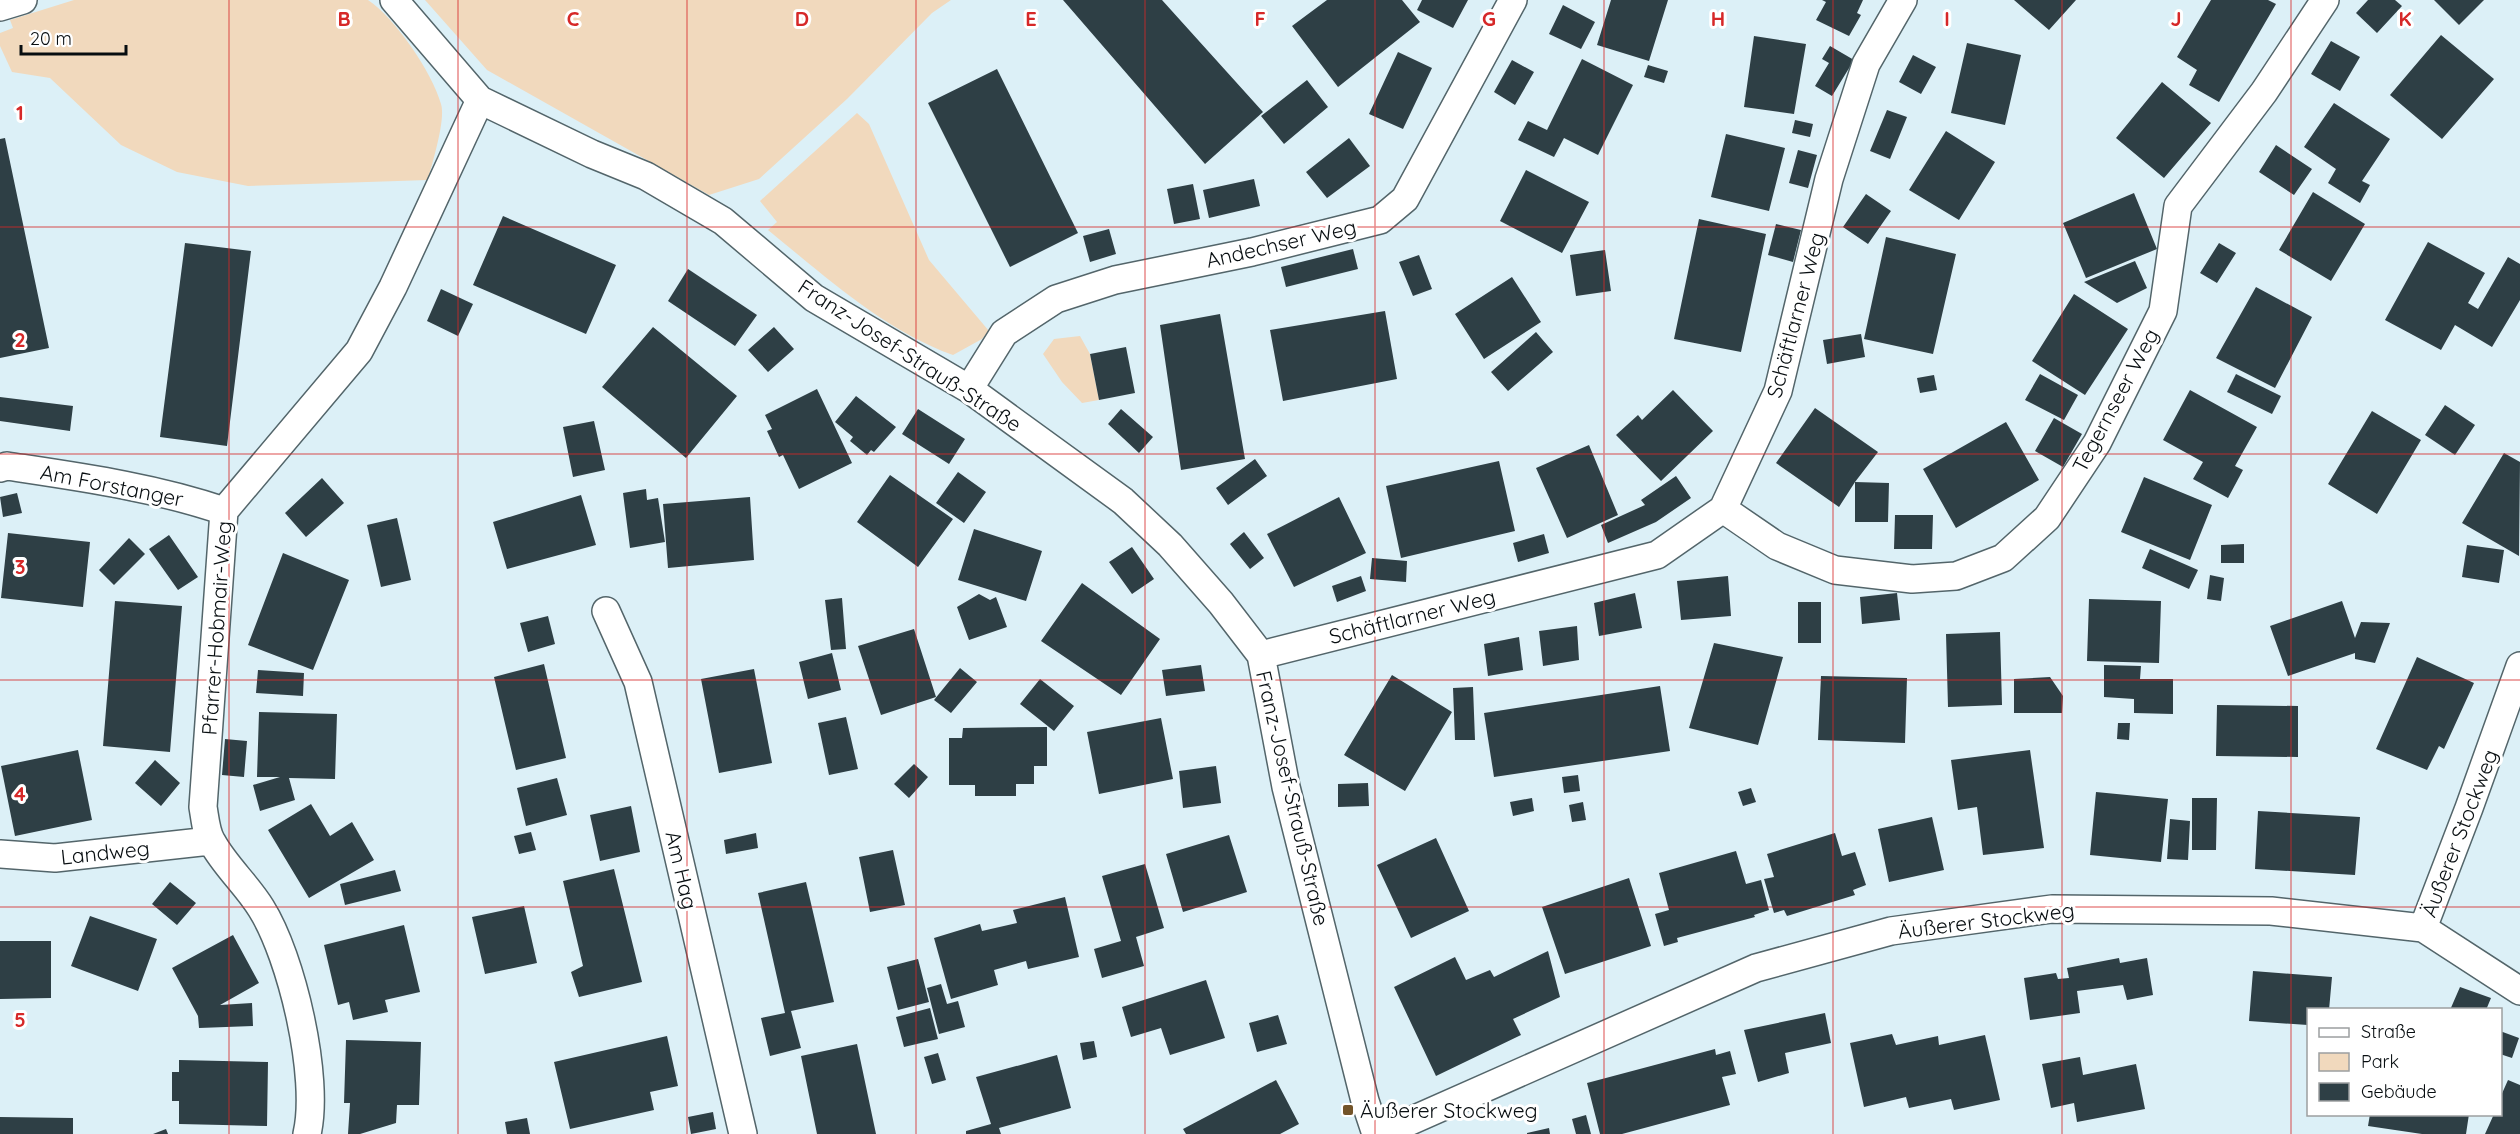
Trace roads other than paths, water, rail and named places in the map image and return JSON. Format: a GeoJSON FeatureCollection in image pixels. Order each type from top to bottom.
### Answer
{"type":"FeatureCollection","features":[{"type":"Feature","properties":{"kind":"street"},"geometry":{"type":"LineString","coordinates":[[0,7],[23,0]]}},
{"type":"Feature","properties":{"kind":"street","name":"Franz-Josef-Strauß-Straße"},"geometry":{"type":"LineString","coordinates":[[394,0],[480,100],[592,154],[646,176],[723,221],[814,298],[969,389],[1123,501],[1170,545],[1221,603],[1261,655],[1286,787],[1365,1101],[1376,1134]]}},
{"type":"Feature","properties":{"kind":"street","name":"Andechser Weg"},"geometry":{"type":"LineString","coordinates":[[969,389],[1004,333],[1056,299],[1115,280],[1252,252],[1380,220],[1405,199],[1513,0]]}},
{"type":"Feature","properties":{"kind":"street","name":"Schäftlarner Weg"},"geometry":{"type":"LineString","coordinates":[[1261,655],[1657,555],[1723,508],[1778,391],[1829,178],[1866,64],[1903,0]]}},
{"type":"Feature","properties":{"kind":"street","name":"Tegernseer Weg"},"geometry":{"type":"LineString","coordinates":[[1723,508],[1777,546],[1835,570],[1923,578],[1956,576],[2003,558],[2047,518],[2097,443],[2163,311],[2178,206],[2264,92],[2325,0]]}},
{"type":"Feature","properties":{"kind":"street","name":"Pfarrer-Hobmair-Weg"},"geometry":{"type":"LineString","coordinates":[[307,1134],[310,1120],[307,1060],[298,1004],[281,947],[262,909],[210,841],[203,807],[224,511],[359,351],[393,288],[480,100]]}},
{"type":"Feature","properties":{"kind":"street","name":"Am Forstanger"},"geometry":{"type":"LineString","coordinates":[[0,468],[7,466],[98,480],[188,499],[224,511]]}},
{"type":"Feature","properties":{"kind":"street","name":"Am Hag"},"geometry":{"type":"LineString","coordinates":[[606,611],[638,682],[743,1134]]}},
{"type":"Feature","properties":{"kind":"street","name":"Äußerer Stockweg"},"geometry":{"type":"LineString","coordinates":[[1381,1134],[1756,968],[1891,931],[2071,908],[2271,911],[2423,928],[2520,666]]}},
{"type":"Feature","properties":{"kind":"street","name":"Landweg"},"geometry":{"type":"LineString","coordinates":[[0,854],[55,858],[210,841]]}},
{"type":"Feature","properties":{"kind":"street"},"geometry":{"type":"LineString","coordinates":[[2423,928],[2520,991]]}},
{"type":"Feature","properties":{"kind":"place","name":"Äußerer Stockweg"},"geometry":{"type":"Point","coordinates":[1348,1110]}}]}
